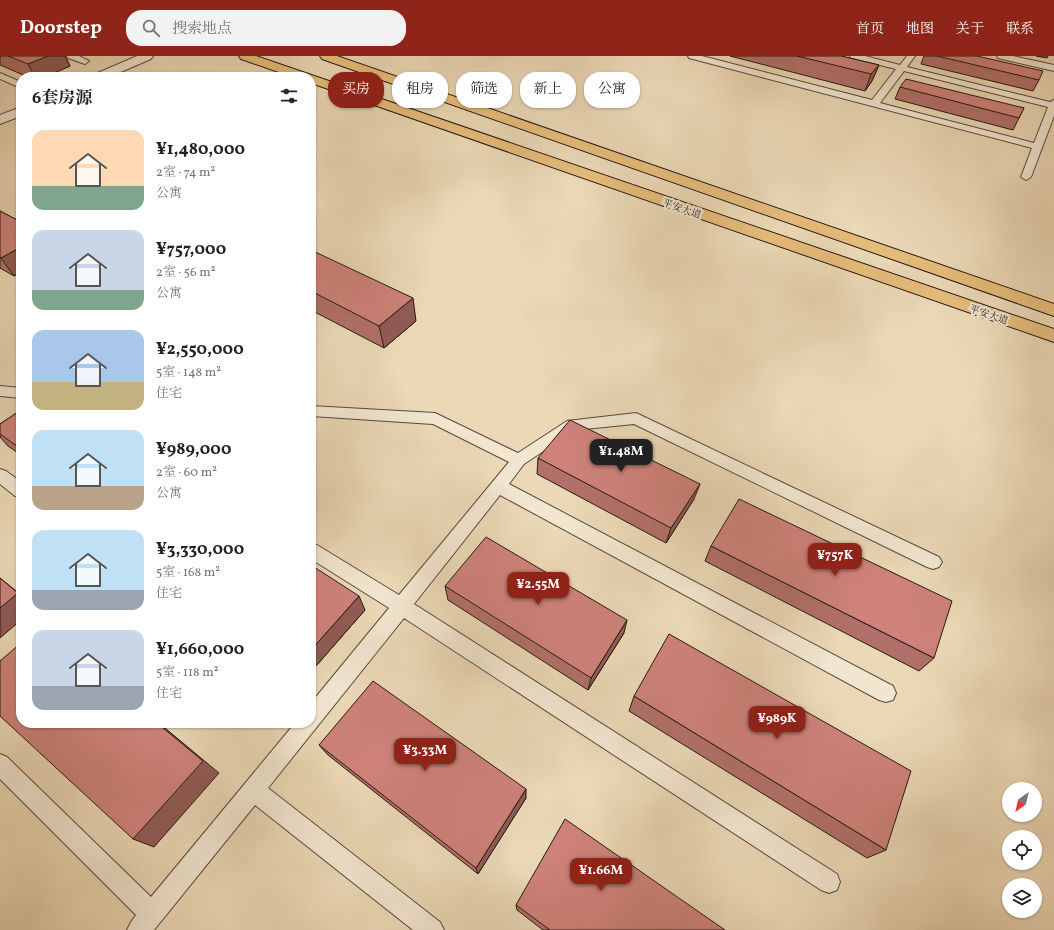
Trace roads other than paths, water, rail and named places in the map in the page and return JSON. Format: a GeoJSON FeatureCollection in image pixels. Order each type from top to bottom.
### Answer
{"type":"FeatureCollection","features":[{"type":"Feature","properties":{"kind":"main road"},"geometry":{"type":"LineString","coordinates":[[245,56],[291,72]]}},
{"type":"Feature","properties":{"kind":"main road"},"geometry":{"type":"LineString","coordinates":[[326,56],[1054,310]]}},
{"type":"Feature","properties":{"kind":"main road","name":"平安大道"},"geometry":{"type":"LineString","coordinates":[[316,81],[1054,336]]}},
{"type":"Feature","properties":{"kind":"street"},"geometry":{"type":"LineString","coordinates":[[110,72],[147,56]]}},
{"type":"Feature","properties":{"kind":"street"},"geometry":{"type":"LineString","coordinates":[[0,120],[16,113]]}},
{"type":"Feature","properties":{"kind":"lane"},"geometry":{"type":"LineString","coordinates":[[71,56],[85,61]]}},
{"type":"Feature","properties":{"kind":"lane"},"geometry":{"type":"LineString","coordinates":[[692,56],[1038,147]]}},
{"type":"Feature","properties":{"kind":"lane"},"geometry":{"type":"LineString","coordinates":[[854,56],[1054,104],[1026,177]]}},
{"type":"Feature","properties":{"kind":"lane"},"geometry":{"type":"LineString","coordinates":[[874,104],[911,56]]}},
{"type":"Feature","properties":{"kind":"lane"},"geometry":{"type":"LineString","coordinates":[[1001,56],[1054,68]]}},
{"type":"Feature","properties":{"kind":"lane"},"geometry":{"type":"LineString","coordinates":[[0,76],[16,83]]}},
{"type":"Feature","properties":{"kind":"lane"},"geometry":{"type":"LineString","coordinates":[[0,391],[16,393]]}},
{"type":"Feature","properties":{"kind":"lane"},"geometry":{"type":"LineString","coordinates":[[316,411],[435,419],[519,460]]}},
{"type":"Feature","properties":{"kind":"lane"},"geometry":{"type":"LineString","coordinates":[[316,712],[519,460],[572,425],[636,418],[933,562]]}},
{"type":"Feature","properties":{"kind":"lane"},"geometry":{"type":"LineString","coordinates":[[0,475],[16,487]]}},
{"type":"Feature","properties":{"kind":"lane"},"geometry":{"type":"LineString","coordinates":[[498,486],[886,693]]}},
{"type":"Feature","properties":{"kind":"lane"},"geometry":{"type":"LineString","coordinates":[[316,553],[401,606],[829,882]]}},
{"type":"Feature","properties":{"kind":"lane"},"geometry":{"type":"LineString","coordinates":[[0,764],[146,922],[303,728]]}},
{"type":"Feature","properties":{"kind":"lane"},"geometry":{"type":"LineString","coordinates":[[253,790],[432,930]]}}]}
